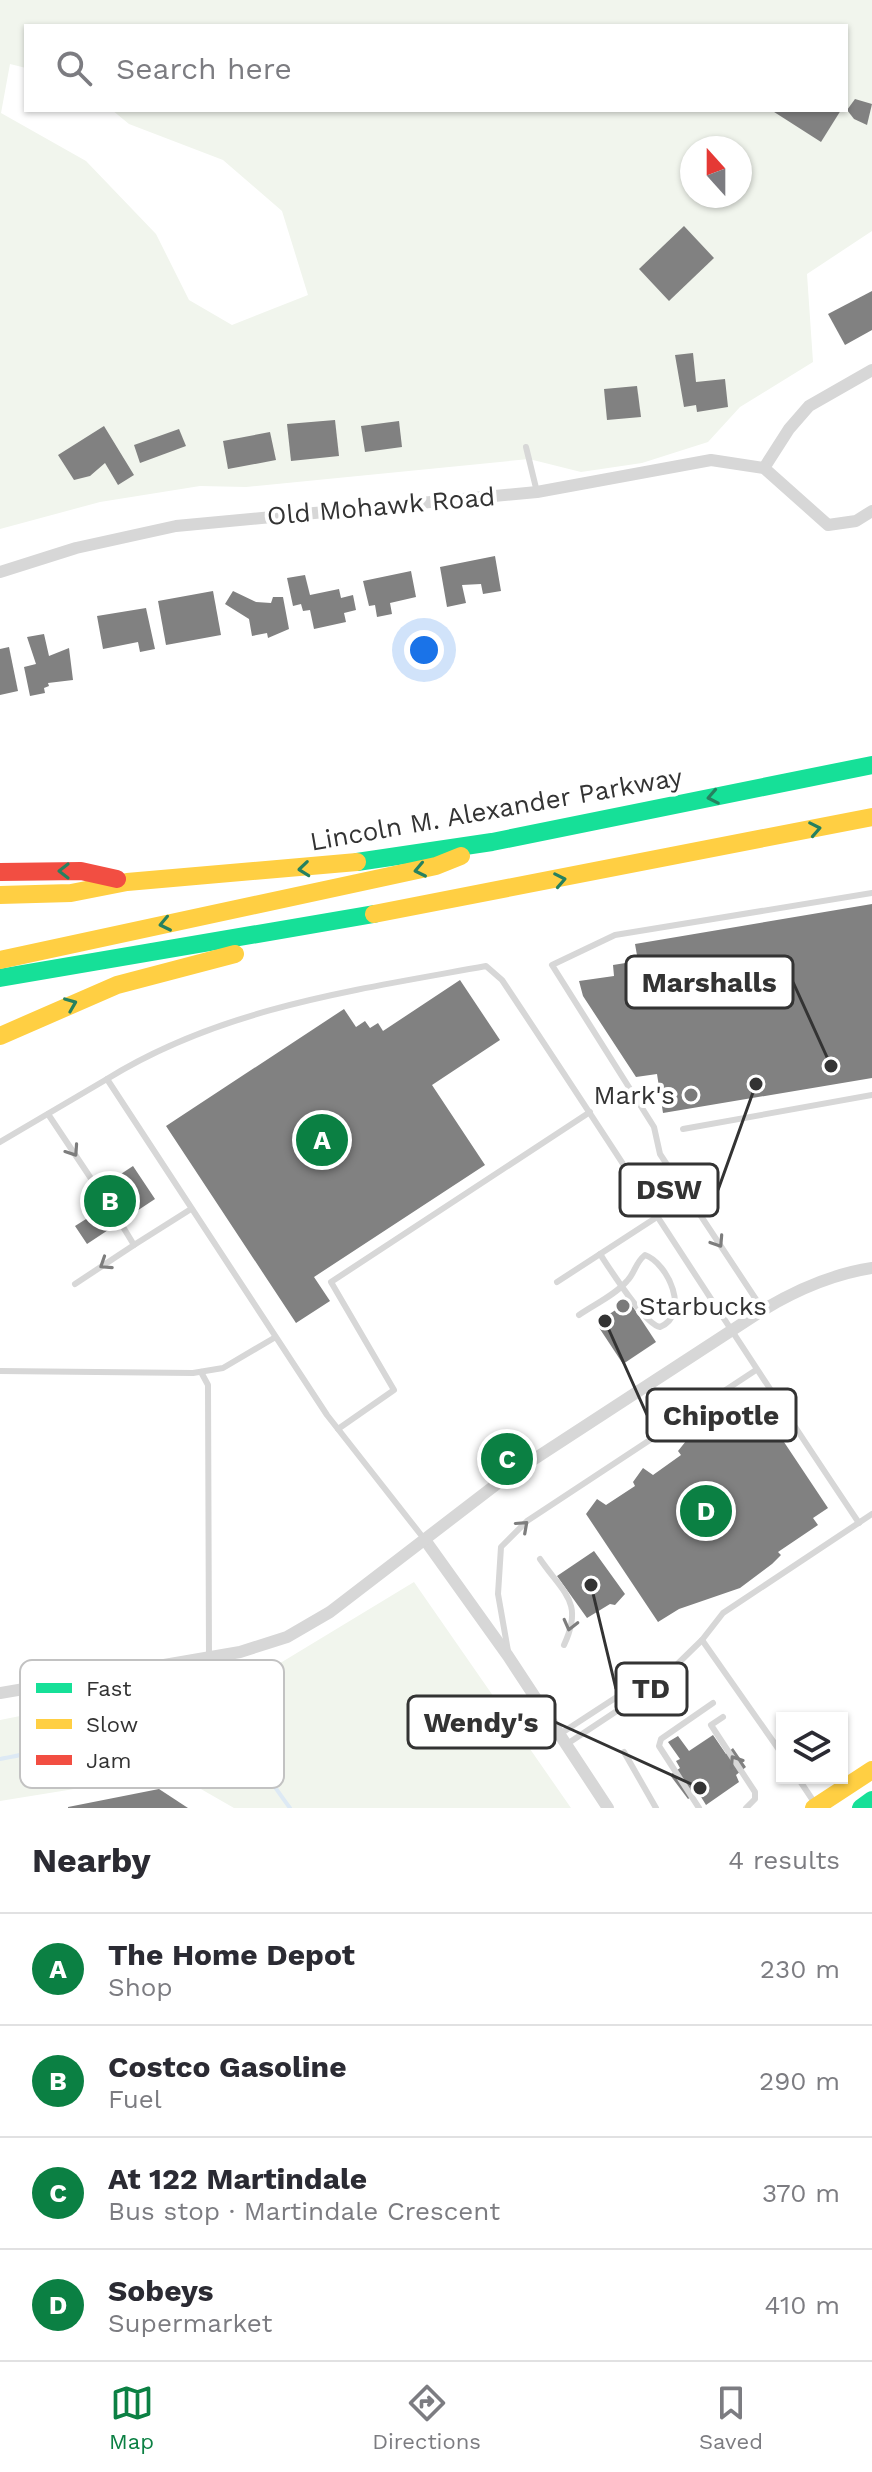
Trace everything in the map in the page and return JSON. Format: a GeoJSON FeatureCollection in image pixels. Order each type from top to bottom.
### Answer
{"type":"FeatureCollection","features":[{"type":"Feature","properties":{"kind":"main road","name":"Lincoln M. Alexander Parkway"},"geometry":{"type":"LineString","coordinates":[[127,882],[315,868],[492,842],[872,765]]}},
{"type":"Feature","properties":{"kind":"main road"},"geometry":{"type":"LineString","coordinates":[[0,978],[483,895],[872,817]]}},
{"type":"Feature","properties":{"kind":"main road"},"geometry":{"type":"LineString","coordinates":[[0,960],[436,866],[492,842]]}},
{"type":"Feature","properties":{"kind":"main road"},"geometry":{"type":"LineString","coordinates":[[0,872],[81,871],[127,882]]}},
{"type":"Feature","properties":{"kind":"main road"},"geometry":{"type":"LineString","coordinates":[[0,895],[71,893],[127,882]]}},
{"type":"Feature","properties":{"kind":"main road"},"geometry":{"type":"LineString","coordinates":[[0,1036],[117,985],[206,960],[483,895]]}},
{"type":"Feature","properties":{"kind":"main road"},"geometry":{"type":"LineString","coordinates":[[816,1807],[872,1770]]}},
{"type":"Feature","properties":{"kind":"main road"},"geometry":{"type":"LineString","coordinates":[[861,1808],[872,1800]]}},
{"type":"Feature","properties":{"kind":"street"},"geometry":{"type":"LineString","coordinates":[[872,370],[809,406],[789,429],[764,468],[828,525],[856,521],[872,511]]}},
{"type":"Feature","properties":{"kind":"street","name":"Old Mohawk Road"},"geometry":{"type":"LineString","coordinates":[[0,572],[76,548],[176,526],[537,492],[711,460],[764,468]]}},
{"type":"Feature","properties":{"kind":"street"},"geometry":{"type":"LineString","coordinates":[[192,1660],[287,1637],[330,1612],[502,1480],[729,1331],[795,1290],[845,1272],[872,1268]]}},
{"type":"Feature","properties":{"kind":"street"},"geometry":{"type":"LineString","coordinates":[[425,1540],[508,1656],[608,1808]]}},
{"type":"Feature","properties":{"kind":"street"},"geometry":{"type":"LineString","coordinates":[[0,1693],[20,1690]]}},
{"type":"Feature","properties":{"kind":"lane"},"geometry":{"type":"LineString","coordinates":[[526,447],[537,492]]}},
{"type":"Feature","properties":{"kind":"lane"},"geometry":{"type":"LineString","coordinates":[[763,1310],[660,1154],[654,1127],[552,965],[615,935],[872,893]]}},
{"type":"Feature","properties":{"kind":"lane"},"geometry":{"type":"LineString","coordinates":[[0,1142],[144,1055],[216,1025],[348,991],[486,966],[502,980],[729,1331],[859,1523]]}},
{"type":"Feature","properties":{"kind":"lane"},"geometry":{"type":"LineString","coordinates":[[107,1079],[274,1338],[338,1429],[425,1540]]}},
{"type":"Feature","properties":{"kind":"lane"},"geometry":{"type":"LineString","coordinates":[[683,1129],[872,1095]]}},
{"type":"Feature","properties":{"kind":"lane"},"geometry":{"type":"LineString","coordinates":[[338,1429],[394,1390],[331,1282],[590,1112]]}},
{"type":"Feature","properties":{"kind":"lane"},"geometry":{"type":"LineString","coordinates":[[48,1114],[98,1189]]}},
{"type":"Feature","properties":{"kind":"lane"},"geometry":{"type":"LineString","coordinates":[[75,1284],[191,1209]]}},
{"type":"Feature","properties":{"kind":"lane"},"geometry":{"type":"LineString","coordinates":[[557,1282],[657,1217]]}},
{"type":"Feature","properties":{"kind":"lane"},"geometry":{"type":"LineString","coordinates":[[120,1222],[134,1245]]}},
{"type":"Feature","properties":{"kind":"lane"},"geometry":{"type":"LineString","coordinates":[[579,1315],[621,1286],[645,1255],[655,1262],[677,1306],[669,1322],[655,1327],[621,1286],[600,1254]]}},
{"type":"Feature","properties":{"kind":"lane"},"geometry":{"type":"LineString","coordinates":[[0,1371],[201,1372],[223,1368],[274,1338]]}},
{"type":"Feature","properties":{"kind":"lane"},"geometry":{"type":"LineString","coordinates":[[508,1656],[498,1594],[501,1547],[527,1521],[756,1370]]}},
{"type":"Feature","properties":{"kind":"lane"},"geometry":{"type":"LineString","coordinates":[[201,1372],[208,1385],[209,1657]]}},
{"type":"Feature","properties":{"kind":"lane"},"geometry":{"type":"LineString","coordinates":[[564,1739],[656,1685],[702,1640],[723,1613],[872,1514]]}},
{"type":"Feature","properties":{"kind":"lane"},"geometry":{"type":"LineString","coordinates":[[540,1559],[574,1611],[575,1622],[564,1645]]}},
{"type":"Feature","properties":{"kind":"lane"},"geometry":{"type":"LineString","coordinates":[[702,1640],[776,1745]]}},
{"type":"Feature","properties":{"kind":"lane"},"geometry":{"type":"LineString","coordinates":[[564,1739],[649,1676],[665,1674]]}},
{"type":"Feature","properties":{"kind":"lane"},"geometry":{"type":"LineString","coordinates":[[699,1808],[659,1746],[661,1739],[713,1703]]}},
{"type":"Feature","properties":{"kind":"lane"},"geometry":{"type":"LineString","coordinates":[[723,1717],[711,1725],[755,1792],[755,1799],[746,1808]]}},
{"type":"Feature","properties":{"kind":"lane"},"geometry":{"type":"LineString","coordinates":[[624,1752],[656,1808]]}},
{"type":"Feature","properties":{"kind":"lane"},"geometry":{"type":"LineString","coordinates":[[802,1784],[816,1807]]}},
{"type":"Feature","properties":{"kind":"shaded area"},"geometry":{"type":"Polygon","coordinates":[[[0,0],[872,0],[872,231],[807,274],[813,362],[740,407],[708,442],[642,463],[581,472],[529,459],[246,487],[200,486],[100,502],[0,529],[0,0]],[[24,24],[24,68],[10,64],[1,113],[86,161],[156,234],[189,300],[232,325],[308,295],[282,211],[223,160],[129,124],[114,112],[848,112],[848,24],[24,24]]]}},
{"type":"Feature","properties":{"kind":"shaded area"},"geometry":{"type":"Polygon","coordinates":[[[414,1582],[571,1808],[234,1808],[199,1788],[284,1788],[284,1661],[414,1582]]]}},
{"type":"Feature","properties":{"kind":"shaded area"},"geometry":{"type":"Polygon","coordinates":[[[20,1716],[20,1788],[80,1788],[0,1801],[0,1720],[20,1716]]]}},
{"type":"Feature","properties":{"kind":"building"},"geometry":{"type":"Polygon","coordinates":[[[855,99],[872,104],[867,125],[854,119],[848,109],[855,99]]]}},
{"type":"Feature","properties":{"kind":"building"},"geometry":{"type":"Polygon","coordinates":[[[774,112],[840,112],[821,142],[774,112]]]}},
{"type":"Feature","properties":{"kind":"building"},"geometry":{"type":"Polygon","coordinates":[[[684,226],[714,258],[669,301],[639,269],[684,226]]]}},
{"type":"Feature","properties":{"kind":"building"},"geometry":{"type":"Polygon","coordinates":[[[872,291],[872,330],[845,345],[828,314],[872,291]]]}},
{"type":"Feature","properties":{"kind":"building"},"geometry":{"type":"Polygon","coordinates":[[[693,353],[696,382],[725,379],[728,407],[697,412],[696,405],[684,407],[675,355],[693,353]]]}},
{"type":"Feature","properties":{"kind":"building"},"geometry":{"type":"Polygon","coordinates":[[[637,386],[641,417],[607,420],[604,389],[637,386]]]}},
{"type":"Feature","properties":{"kind":"building"},"geometry":{"type":"Polygon","coordinates":[[[335,420],[339,456],[291,461],[287,424],[335,420]]]}},
{"type":"Feature","properties":{"kind":"building"},"geometry":{"type":"Polygon","coordinates":[[[399,421],[402,447],[365,452],[361,426],[399,421]]]}},
{"type":"Feature","properties":{"kind":"building"},"geometry":{"type":"Polygon","coordinates":[[[104,426],[134,475],[118,485],[105,463],[90,476],[74,480],[58,455],[104,426]]]}},
{"type":"Feature","properties":{"kind":"building"},"geometry":{"type":"Polygon","coordinates":[[[179,429],[186,446],[140,463],[134,445],[179,429]]]}},
{"type":"Feature","properties":{"kind":"building"},"geometry":{"type":"Polygon","coordinates":[[[270,432],[276,460],[228,469],[223,441],[270,432]]]}},
{"type":"Feature","properties":{"kind":"building"},"geometry":{"type":"Polygon","coordinates":[[[495,556],[501,591],[483,594],[481,584],[462,585],[466,603],[447,607],[440,567],[495,556]]]}},
{"type":"Feature","properties":{"kind":"building"},"geometry":{"type":"Polygon","coordinates":[[[411,571],[416,597],[390,603],[392,614],[377,617],[375,605],[369,606],[363,581],[411,571]]]}},
{"type":"Feature","properties":{"kind":"building"},"geometry":{"type":"Polygon","coordinates":[[[305,575],[310,595],[339,589],[341,598],[353,595],[356,610],[344,613],[346,622],[314,629],[310,610],[303,611],[301,604],[293,606],[287,578],[305,575]]]}},
{"type":"Feature","properties":{"kind":"building"},"geometry":{"type":"Polygon","coordinates":[[[213,591],[221,635],[166,645],[158,601],[213,591]]]}},
{"type":"Feature","properties":{"kind":"building"},"geometry":{"type":"Polygon","coordinates":[[[233,591],[256,602],[271,603],[273,597],[283,597],[289,629],[268,638],[267,633],[252,636],[249,619],[225,604],[233,591]]]}},
{"type":"Feature","properties":{"kind":"building"},"geometry":{"type":"Polygon","coordinates":[[[146,608],[155,649],[140,652],[138,642],[103,649],[97,616],[146,608]]]}},
{"type":"Feature","properties":{"kind":"building"},"geometry":{"type":"Polygon","coordinates":[[[44,634],[49,656],[69,648],[73,680],[48,683],[45,693],[30,696],[24,667],[36,664],[27,637],[44,634]]]}},
{"type":"Feature","properties":{"kind":"building"},"geometry":{"type":"Polygon","coordinates":[[[9,647],[18,691],[0,695],[0,649],[9,647]]]}},
{"type":"Feature","properties":{"kind":"building"},"geometry":{"type":"Polygon","coordinates":[[[872,904],[872,1078],[663,1113],[657,1074],[636,1077],[583,996],[579,981],[614,976],[613,965],[638,961],[635,944],[872,904]]]}},
{"type":"Feature","properties":{"kind":"building"},"geometry":{"type":"Polygon","coordinates":[[[460,980],[500,1040],[432,1085],[485,1165],[314,1277],[330,1301],[296,1323],[166,1126],[344,1009],[356,1027],[365,1021],[370,1028],[378,1023],[383,1031],[460,980]]]}},
{"type":"Feature","properties":{"kind":"building"},"geometry":{"type":"Polygon","coordinates":[[[133,1166],[155,1199],[87,1244],[75,1226],[94,1214],[83,1199],[133,1166]]]}},
{"type":"Feature","properties":{"kind":"building"},"geometry":{"type":"Polygon","coordinates":[[[629,1301],[656,1342],[623,1364],[596,1323],[629,1301]]]}},
{"type":"Feature","properties":{"kind":"building"},"geometry":{"type":"Polygon","coordinates":[[[758,1403],[828,1508],[813,1518],[818,1525],[778,1552],[781,1555],[772,1564],[740,1588],[679,1609],[658,1622],[586,1514],[597,1499],[606,1505],[635,1486],[633,1482],[643,1468],[653,1475],[681,1455],[678,1451],[690,1436],[699,1442],[758,1403]]]}},
{"type":"Feature","properties":{"kind":"building"},"geometry":{"type":"Polygon","coordinates":[[[594,1551],[625,1594],[615,1605],[610,1604],[587,1618],[557,1576],[594,1551]]]}},
{"type":"Feature","properties":{"kind":"building"},"geometry":{"type":"Polygon","coordinates":[[[713,1735],[726,1754],[733,1748],[746,1767],[736,1775],[739,1782],[706,1805],[698,1792],[688,1799],[670,1775],[680,1768],[676,1761],[680,1759],[668,1742],[678,1736],[689,1751],[713,1735]]]}},
{"type":"Feature","properties":{"kind":"building"},"geometry":{"type":"Polygon","coordinates":[[[159,1789],[188,1808],[68,1808],[68,1807],[159,1789]]]}},
{"type":"Feature","properties":{"kind":"waterway"},"geometry":{"type":"LineString","coordinates":[[0,1759],[20,1755]]}},
{"type":"Feature","properties":{"kind":"waterway"},"geometry":{"type":"LineString","coordinates":[[275,1788],[290,1808]]}},
{"type":"Feature","properties":{"kind":"traffic: fast"},"geometry":{"type":"LineString","coordinates":[[357,862],[492,842],[872,765]]}},
{"type":"Feature","properties":{"kind":"traffic: fast"},"geometry":{"type":"LineString","coordinates":[[0,978],[374,914]]}},
{"type":"Feature","properties":{"kind":"traffic: fast"},"geometry":{"type":"LineString","coordinates":[[861,1808],[872,1800]]}},
{"type":"Feature","properties":{"kind":"traffic: slow"},"geometry":{"type":"LineString","coordinates":[[374,914],[872,817]]}},
{"type":"Feature","properties":{"kind":"traffic: slow"},"geometry":{"type":"LineString","coordinates":[[0,960],[436,866],[461,856]]}},
{"type":"Feature","properties":{"kind":"traffic: slow"},"geometry":{"type":"LineString","coordinates":[[0,895],[71,893],[127,882],[357,862]]}},
{"type":"Feature","properties":{"kind":"traffic: slow"},"geometry":{"type":"LineString","coordinates":[[0,1036],[117,985],[235,954]]}},
{"type":"Feature","properties":{"kind":"traffic: slow"},"geometry":{"type":"LineString","coordinates":[[814,1808],[872,1770]]}},
{"type":"Feature","properties":{"kind":"traffic: jam"},"geometry":{"type":"LineString","coordinates":[[0,872],[81,871],[117,879]]}},
{"type":"Feature","properties":{"kind":"place","name":"Marshalls"},"geometry":{"type":"Point","coordinates":[831,1066]}},
{"type":"Feature","properties":{"kind":"place","name":"DSW"},"geometry":{"type":"Point","coordinates":[756,1084]}},
{"type":"Feature","properties":{"kind":"place","name":"Mark's"},"geometry":{"type":"Point","coordinates":[691,1095]}},
{"type":"Feature","properties":{"kind":"place","name":"The Home Depot"},"geometry":{"type":"Point","coordinates":[322,1140]}},
{"type":"Feature","properties":{"kind":"place","name":"Costco Gasoline"},"geometry":{"type":"Point","coordinates":[110,1201]}},
{"type":"Feature","properties":{"kind":"place","name":"Starbucks"},"geometry":{"type":"Point","coordinates":[623,1306]}},
{"type":"Feature","properties":{"kind":"place","name":"Chipotle"},"geometry":{"type":"Point","coordinates":[605,1321]}},
{"type":"Feature","properties":{"kind":"place","name":"At 122 Martindale"},"geometry":{"type":"Point","coordinates":[507,1459]}},
{"type":"Feature","properties":{"kind":"place","name":"Sobeys"},"geometry":{"type":"Point","coordinates":[706,1511]}},
{"type":"Feature","properties":{"kind":"place","name":"TD"},"geometry":{"type":"Point","coordinates":[591,1585]}},
{"type":"Feature","properties":{"kind":"place","name":"Wendy's"},"geometry":{"type":"Point","coordinates":[700,1788]}}]}
